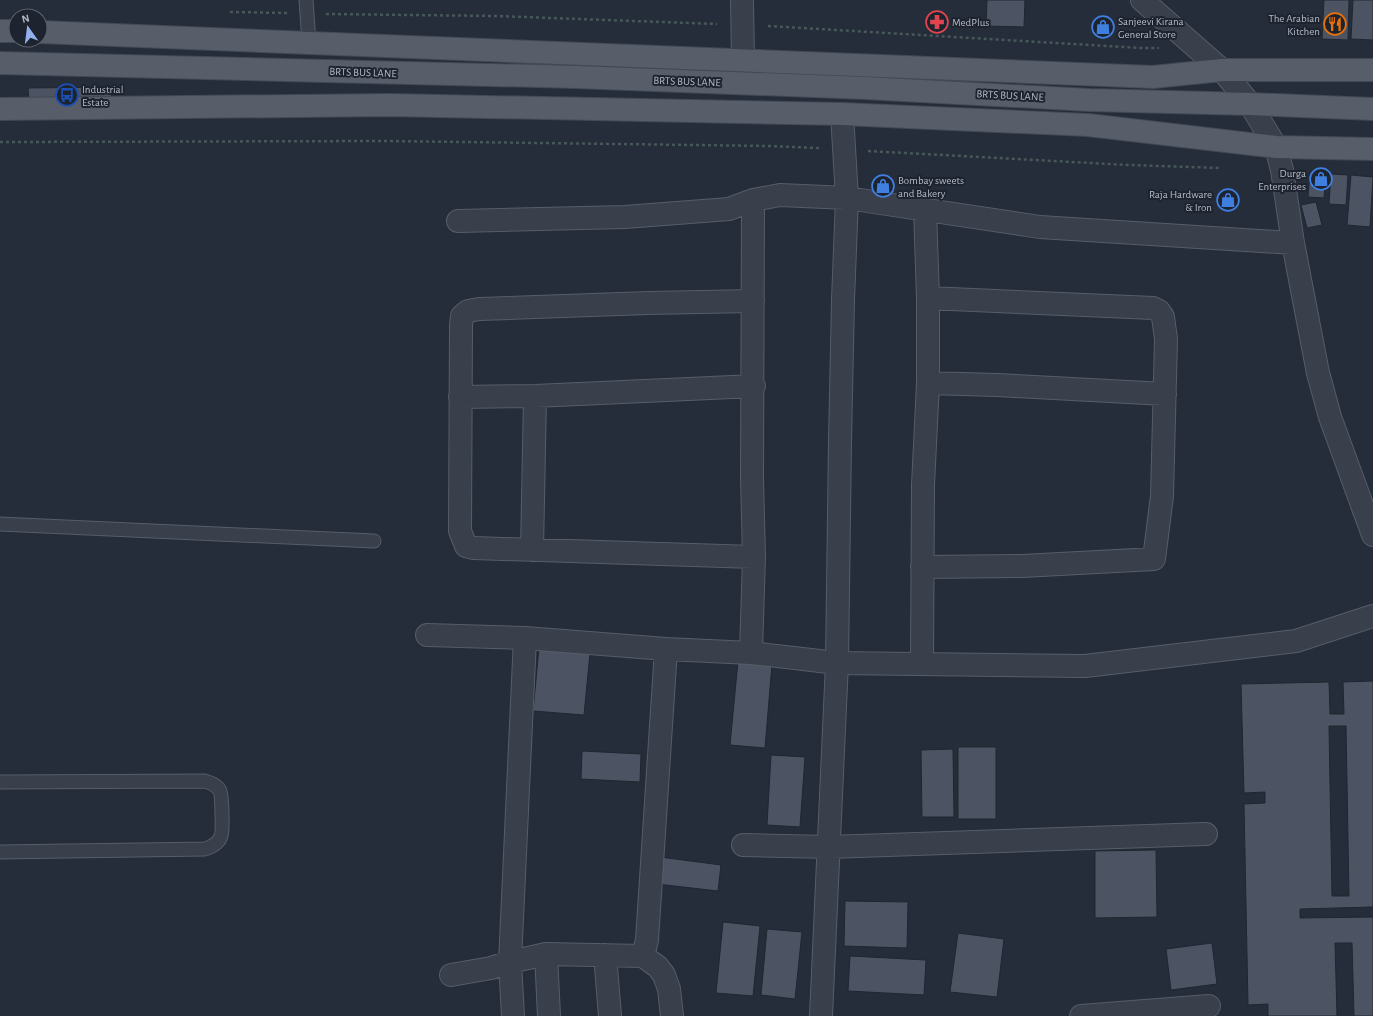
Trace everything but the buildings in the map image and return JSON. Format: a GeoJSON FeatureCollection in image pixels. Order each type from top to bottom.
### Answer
{"type":"FeatureCollection","features":[{"type":"Feature","properties":{"kind":"main road"},"geometry":{"type":"LineString","coordinates":[[48,32],[1153,77],[1222,70],[1373,70]]}},
{"type":"Feature","properties":{"kind":"main road","name":"BRTS BUS LANE"},"geometry":{"type":"LineString","coordinates":[[0,63],[576,77],[865,88],[1089,100],[1373,109]]}},
{"type":"Feature","properties":{"kind":"main road"},"geometry":{"type":"LineString","coordinates":[[0,109],[390,105],[842,114],[1088,125],[1276,147],[1373,149]]}},
{"type":"Feature","properties":{"kind":"street"},"geometry":{"type":"LineString","coordinates":[[742,0],[743,60]]}},
{"type":"Feature","properties":{"kind":"street"},"geometry":{"type":"LineString","coordinates":[[1142,0],[1222,70],[1250,104],[1276,147],[1282,170],[1293,243],[1320,380],[1330,417],[1373,535]]}},
{"type":"Feature","properties":{"kind":"street"},"geometry":{"type":"LineString","coordinates":[[821,1016],[837,663],[843,300],[848,198],[842,114]]}},
{"type":"Feature","properties":{"kind":"street"},"geometry":{"type":"LineString","coordinates":[[458,221],[632,217],[729,209],[754,200],[780,195],[848,198],[1040,227],[1293,243]]}},
{"type":"Feature","properties":{"kind":"street"},"geometry":{"type":"LineString","coordinates":[[751,653],[754,557],[752,478],[754,386],[754,200]]}},
{"type":"Feature","properties":{"kind":"street"},"geometry":{"type":"LineString","coordinates":[[922,663],[923,458],[928,383],[928,298],[925,210]]}},
{"type":"Feature","properties":{"kind":"street"},"geometry":{"type":"LineString","coordinates":[[922,567],[1022,566],[1154,559],[1162,496],[1165,394],[1166,339],[1163,317],[1160,310],[1153,308],[928,298]]}},
{"type":"Feature","properties":{"kind":"street"},"geometry":{"type":"LineString","coordinates":[[753,301],[648,303],[478,309],[468,311],[462,316],[461,325],[460,531],[466,546],[474,548],[754,557]]}},
{"type":"Feature","properties":{"kind":"street"},"geometry":{"type":"LineString","coordinates":[[928,383],[997,385],[1165,394]]}},
{"type":"Feature","properties":{"kind":"street"},"geometry":{"type":"LineString","coordinates":[[460,397],[535,396],[754,386]]}},
{"type":"Feature","properties":{"kind":"street"},"geometry":{"type":"LineString","coordinates":[[532,550],[535,396]]}},
{"type":"Feature","properties":{"kind":"street"},"geometry":{"type":"LineString","coordinates":[[427,635],[525,638],[666,649],[751,653],[837,663],[1085,666],[1296,641],[1373,616]]}},
{"type":"Feature","properties":{"kind":"street"},"geometry":{"type":"LineString","coordinates":[[513,1016],[510,962],[525,638]]}},
{"type":"Feature","properties":{"kind":"street"},"geometry":{"type":"LineString","coordinates":[[643,956],[647,940],[666,649]]}},
{"type":"Feature","properties":{"kind":"street"},"geometry":{"type":"LineString","coordinates":[[743,845],[829,847],[1206,834]]}},
{"type":"Feature","properties":{"kind":"street"},"geometry":{"type":"LineString","coordinates":[[546,954],[549,1016]]}},
{"type":"Feature","properties":{"kind":"street"},"geometry":{"type":"LineString","coordinates":[[451,975],[491,968],[546,954],[643,956],[658,967],[664,975],[669,989],[672,1016]]}},
{"type":"Feature","properties":{"kind":"street"},"geometry":{"type":"LineString","coordinates":[[605,955],[610,1016]]}},
{"type":"Feature","properties":{"kind":"street"},"geometry":{"type":"LineString","coordinates":[[1082,1016],[1209,1006]]}},
{"type":"Feature","properties":{"kind":"lane"},"geometry":{"type":"LineString","coordinates":[[306,0],[309,42]]}},
{"type":"Feature","properties":{"kind":"lane"},"geometry":{"type":"LineString","coordinates":[[0,524],[374,541]]}},
{"type":"Feature","properties":{"kind":"lane"},"geometry":{"type":"LineString","coordinates":[[0,782],[205,781],[214,783],[221,792],[222,824],[221,836],[214,845],[204,850],[0,852]]}},
{"type":"Feature","properties":{"kind":"path"},"geometry":{"type":"LineString","coordinates":[[229,12],[504,17],[804,27],[1141,48],[1196,47]]}},
{"type":"Feature","properties":{"kind":"path"},"geometry":{"type":"LineString","coordinates":[[0,142],[393,141],[770,146],[1128,165],[1228,168]]}},
{"type":"Feature","properties":{"kind":"place","name":"MedPlus"},"geometry":{"type":"Point","coordinates":[937,22]}},
{"type":"Feature","properties":{"kind":"place","name":"The Arabian Kitchen"},"geometry":{"type":"Point","coordinates":[1335,24]}},
{"type":"Feature","properties":{"kind":"place","name":"Sanjeevi Kirana General Store"},"geometry":{"type":"Point","coordinates":[1103,27]}},
{"type":"Feature","properties":{"kind":"place","name":"Industrial Estate"},"geometry":{"type":"Point","coordinates":[67,95]}},
{"type":"Feature","properties":{"kind":"place","name":"Durga Enterprises"},"geometry":{"type":"Point","coordinates":[1321,179]}},
{"type":"Feature","properties":{"kind":"place","name":"Bombay sweets and Bakery"},"geometry":{"type":"Point","coordinates":[883,186]}},
{"type":"Feature","properties":{"kind":"place","name":"Raja Hardware & Iron"},"geometry":{"type":"Point","coordinates":[1228,200]}}]}
